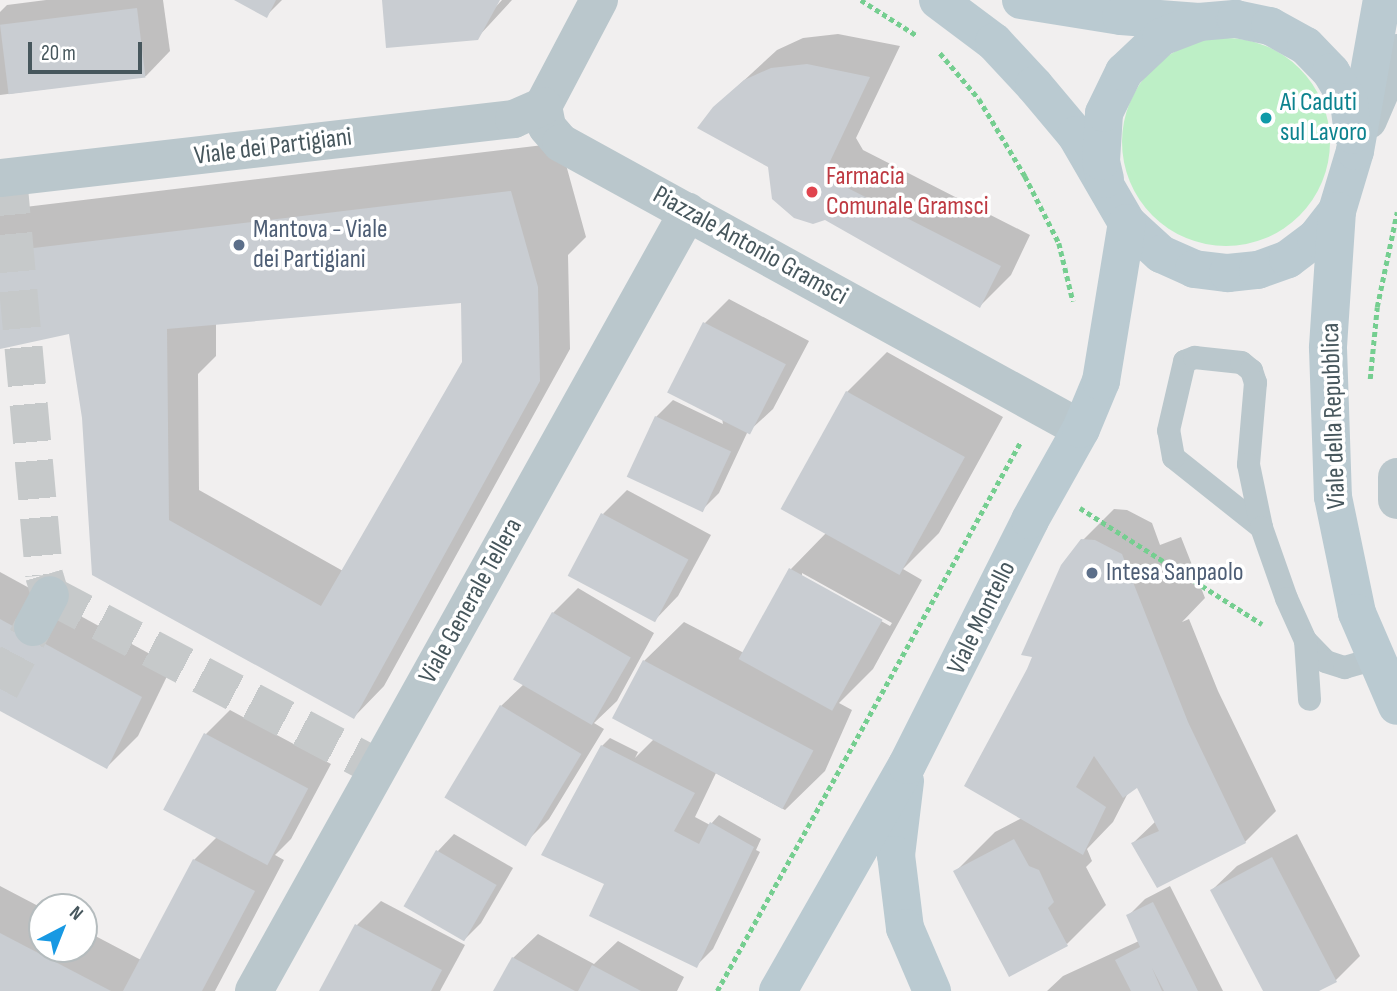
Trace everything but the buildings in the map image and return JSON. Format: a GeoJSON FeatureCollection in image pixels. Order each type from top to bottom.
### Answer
{"type":"FeatureCollection","features":[{"type":"Feature","properties":{"kind":"main road"},"geometry":{"type":"LineString","coordinates":[[938,0],[994,42],[1034,85],[1076,135],[1127,223],[1161,254],[1194,269],[1228,274],[1258,270],[1287,259],[1316,238],[1337,211],[1355,151],[1382,0]]}},
{"type":"Feature","properties":{"kind":"main road"},"geometry":{"type":"LineString","coordinates":[[1021,0],[1121,16],[1223,14],[1270,26],[1306,46],[1331,72],[1349,102],[1355,151]]}},
{"type":"Feature","properties":{"kind":"main road"},"geometry":{"type":"LineString","coordinates":[[1106,186],[1101,161],[1104,113],[1124,72],[1161,37],[1223,14]]}},
{"type":"Feature","properties":{"kind":"main road","name":"Viale della Repubblica"},"geometry":{"type":"LineString","coordinates":[[1337,211],[1328,348],[1333,496],[1357,613],[1386,666],[1397,706]]}},
{"type":"Feature","properties":{"kind":"main road","name":"Viale Montello"},"geometry":{"type":"LineString","coordinates":[[778,991],[907,765],[1030,520],[1081,429],[1101,381],[1127,223]]}},
{"type":"Feature","properties":{"kind":"main road"},"geometry":{"type":"LineString","coordinates":[[907,765],[897,855],[905,928],[932,991]]}},
{"type":"Feature","properties":{"kind":"street"},"geometry":{"type":"LineString","coordinates":[[543,106],[599,0]]}},
{"type":"Feature","properties":{"kind":"street"},"geometry":{"type":"LineString","coordinates":[[1355,151],[1397,53]]}},
{"type":"Feature","properties":{"kind":"street","name":"Viale dei Partigiani"},"geometry":{"type":"LineString","coordinates":[[0,178],[514,119],[543,106]]}},
{"type":"Feature","properties":{"kind":"street","name":"Piazzale Antonio Gramsci"},"geometry":{"type":"LineString","coordinates":[[543,106],[547,127],[561,143],[1081,429]]}},
{"type":"Feature","properties":{"kind":"street","name":"Viale Generale Tellera"},"geometry":{"type":"LineString","coordinates":[[254,991],[688,212]]}},
{"type":"Feature","properties":{"kind":"street"},"geometry":{"type":"LineString","coordinates":[[1397,477],[1397,500]]}},
{"type":"Feature","properties":{"kind":"lane"},"geometry":{"type":"LineString","coordinates":[[1261,527],[1173,457],[1168,430],[1184,361],[1194,357],[1241,362],[1251,370],[1255,382],[1248,464],[1261,527],[1306,640],[1309,699]]}},
{"type":"Feature","properties":{"kind":"lane"},"geometry":{"type":"LineString","coordinates":[[1306,640],[1334,666],[1386,666]]}},
{"type":"Feature","properties":{"kind":"path"},"geometry":{"type":"LineString","coordinates":[[861,0],[924,40]]}},
{"type":"Feature","properties":{"kind":"path"},"geometry":{"type":"LineString","coordinates":[[935,48],[979,99],[1025,176],[1059,243],[1074,315]]}},
{"type":"Feature","properties":{"kind":"path"},"geometry":{"type":"LineString","coordinates":[[1370,386],[1377,307],[1397,212]]}},
{"type":"Feature","properties":{"kind":"path"},"geometry":{"type":"LineString","coordinates":[[717,991],[1041,406]]}},
{"type":"Feature","properties":{"kind":"path"},"geometry":{"type":"LineString","coordinates":[[1069,517],[1075,505],[1273,631]]}},
{"type":"Feature","properties":{"kind":"green space"},"geometry":{"type":"Polygon","coordinates":[[[1226,38],[1266,46],[1299,69],[1322,102],[1330,142],[1322,182],[1299,215],[1266,238],[1226,246],[1186,238],[1153,215],[1130,182],[1122,142],[1130,102],[1153,69],[1186,46],[1226,38]]]}},
{"type":"Feature","properties":{"kind":"tunnel"},"geometry":{"type":"LineString","coordinates":[[8,177],[44,575],[50,595],[378,768]]}},
{"type":"Feature","properties":{"kind":"tunnel"},"geometry":{"type":"LineString","coordinates":[[0,689],[33,627]]}},
{"type":"Feature","properties":{"kind":"place","name":"Ai Caduti sul Lavoro"},"geometry":{"type":"Point","coordinates":[1266,118]}},
{"type":"Feature","properties":{"kind":"place","name":"Farmacia Comunale Gramsci"},"geometry":{"type":"Point","coordinates":[812,192]}},
{"type":"Feature","properties":{"kind":"place","name":"Mantova - Viale dei Partigiani"},"geometry":{"type":"Point","coordinates":[239,245]}},
{"type":"Feature","properties":{"kind":"place","name":"Intesa Sanpaolo"},"geometry":{"type":"Point","coordinates":[1092,573]}}]}
